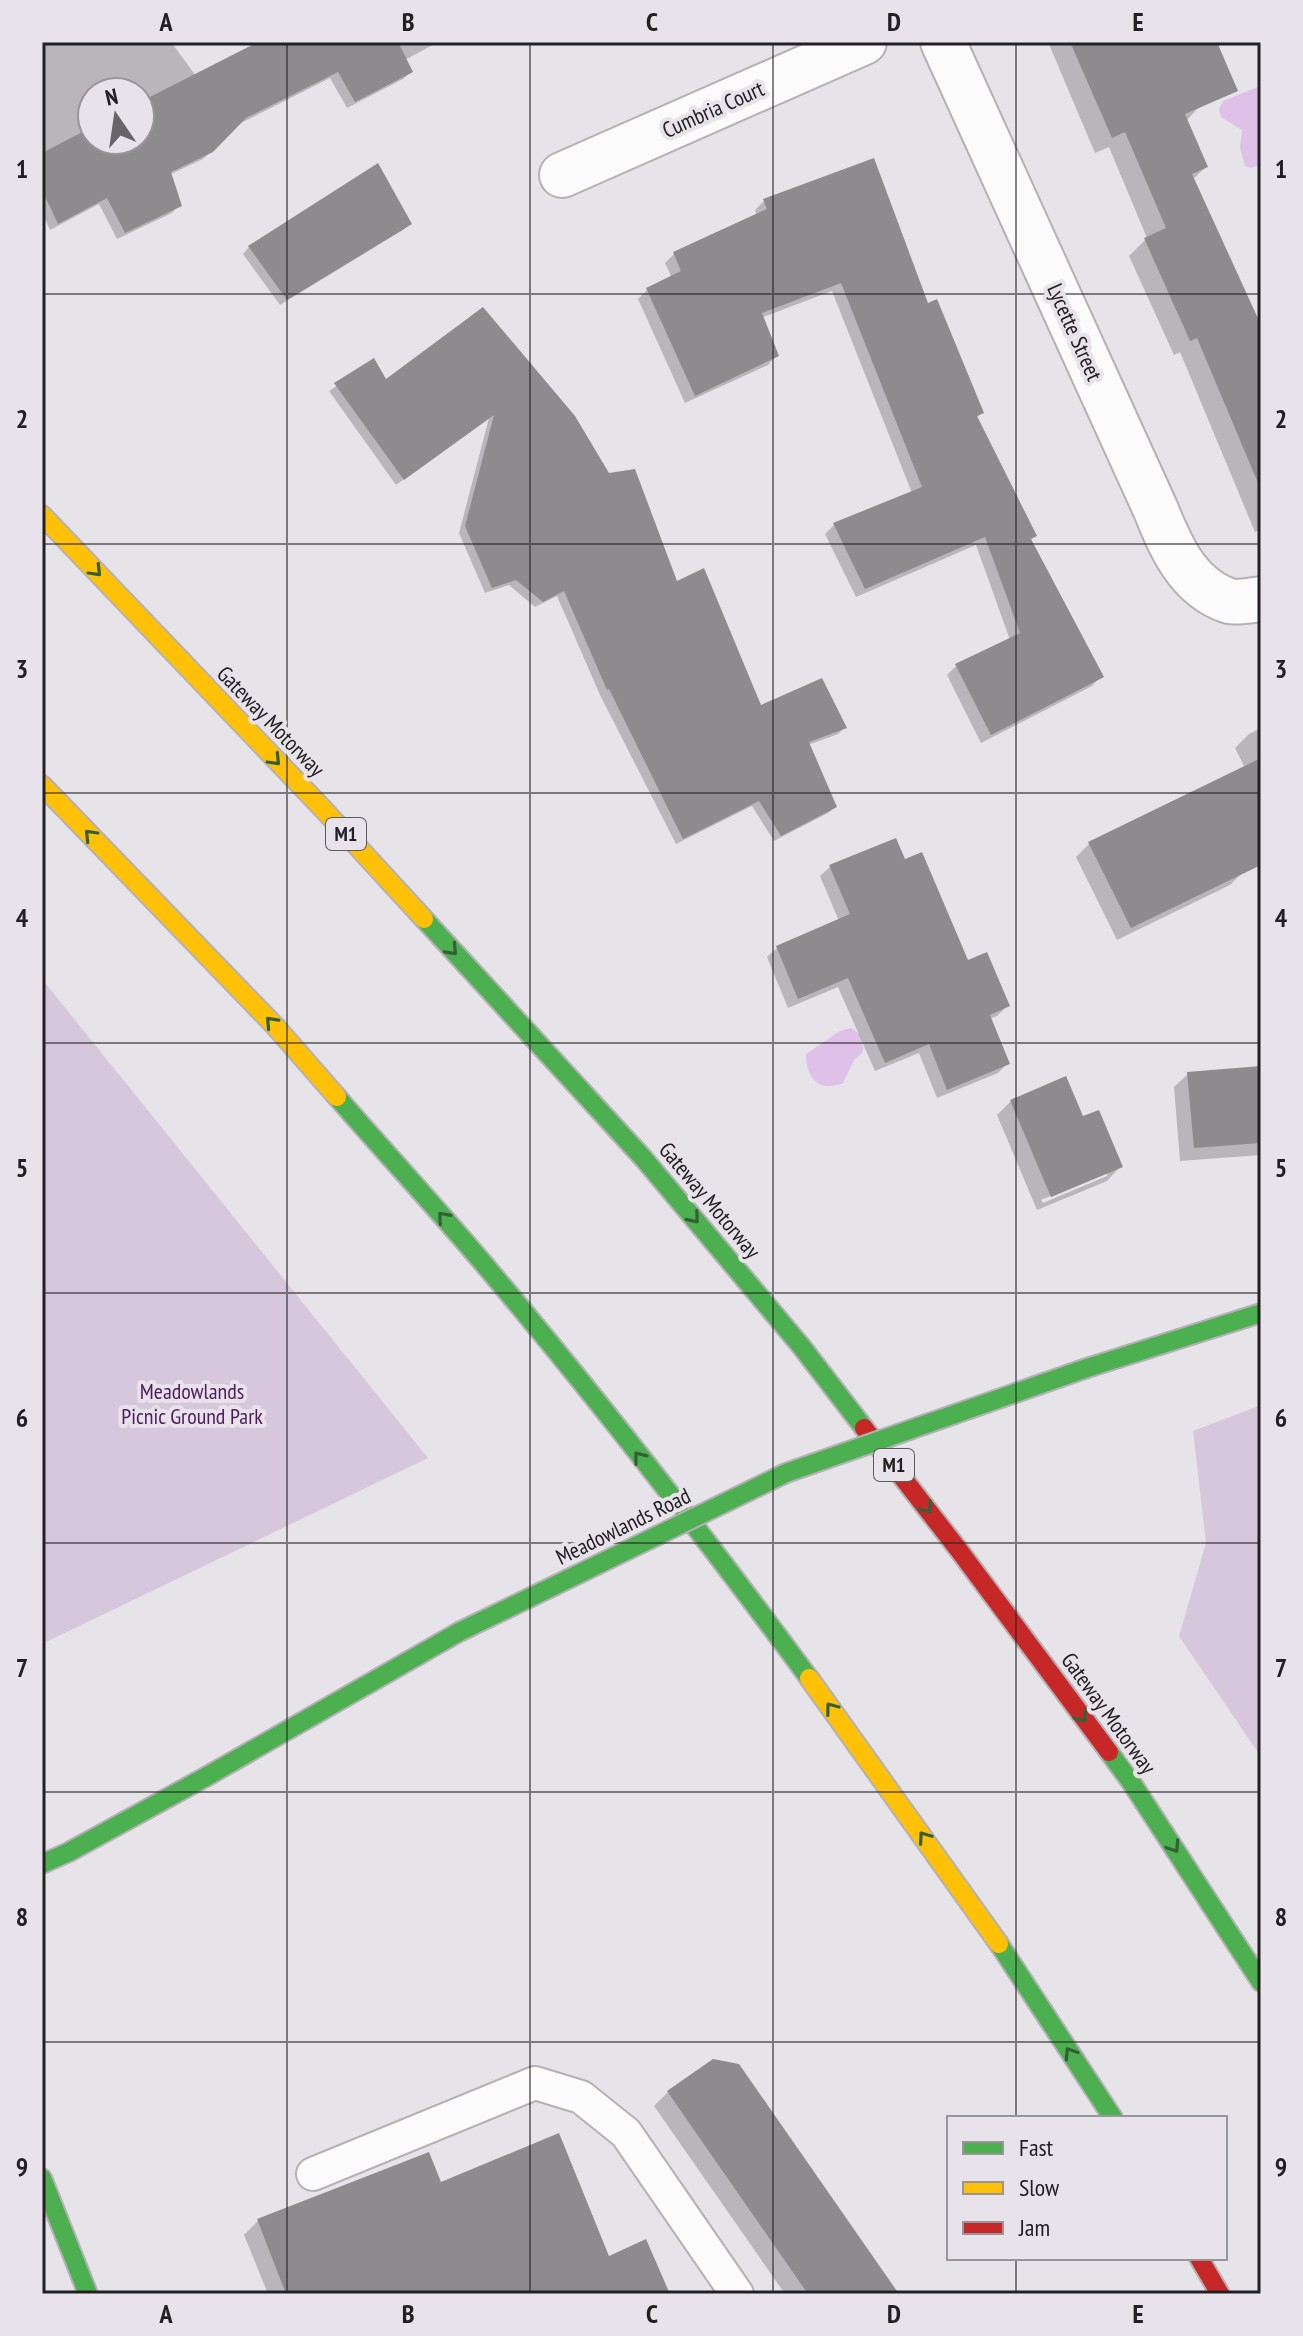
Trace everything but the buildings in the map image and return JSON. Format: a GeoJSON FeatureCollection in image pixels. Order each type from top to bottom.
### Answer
{"type":"FeatureCollection","features":[{"type":"Feature","properties":{"kind":"main road","name":"Gateway Motorway"},"geometry":{"type":"LineString","coordinates":[[42,515],[323,809],[622,1135],[791,1334],[958,1549],[1131,1782],[1261,1982]]}},
{"type":"Feature","properties":{"kind":"main road"},"geometry":{"type":"LineString","coordinates":[[42,785],[275,1026],[494,1276],[601,1408],[760,1612],[886,1783],[982,1918],[1112,2116]]}},
{"type":"Feature","properties":{"kind":"main road","name":"Meadowlands Road"},"geometry":{"type":"LineString","coordinates":[[42,1864],[211,1774],[459,1632],[786,1473],[1087,1368],[1261,1313]]}},
{"type":"Feature","properties":{"kind":"main road"},"geometry":{"type":"LineString","coordinates":[[42,2178],[88,2294]]}},
{"type":"Feature","properties":{"kind":"main road"},"geometry":{"type":"LineString","coordinates":[[1200,2260],[1220,2294]]}},
{"type":"Feature","properties":{"kind":"street","name":"Cumbria Court"},"geometry":{"type":"LineString","coordinates":[[562,175],[864,42]]}},
{"type":"Feature","properties":{"kind":"street","name":"Lycette Street"},"geometry":{"type":"LineString","coordinates":[[943,42],[1173,551],[1198,584],[1246,600]]}},
{"type":"Feature","properties":{"kind":"lane"},"geometry":{"type":"LineString","coordinates":[[313,2174],[535,2083],[581,2097],[626,2133],[737,2294]]}},
{"type":"Feature","properties":{"kind":"green space","name":"Meadowlands Picnic Ground Park"},"geometry":{"type":"Polygon","coordinates":[[[42,979],[428,1458],[42,1644],[42,979]]]}},
{"type":"Feature","properties":{"kind":"green space"},"geometry":{"type":"Polygon","coordinates":[[[1261,1405],[1261,1757],[1179,1636],[1206,1543],[1193,1431],[1261,1405]]]}},
{"type":"Feature","properties":{"kind":"shaded area"},"geometry":{"type":"Polygon","coordinates":[[[1260,86],[1261,164],[1251,168],[1245,166],[1240,148],[1242,130],[1221,117],[1219,109],[1223,101],[1260,86]]]}},
{"type":"Feature","properties":{"kind":"shaded area"},"geometry":{"type":"Polygon","coordinates":[[[851,1028],[861,1038],[863,1052],[854,1060],[843,1083],[821,1085],[808,1070],[806,1054],[840,1031],[851,1028]]]}},
{"type":"Feature","properties":{"kind":"traffic: fast"},"geometry":{"type":"LineString","coordinates":[[424,919],[644,1159],[801,1346],[864,1428]]}},
{"type":"Feature","properties":{"kind":"traffic: fast"},"geometry":{"type":"LineString","coordinates":[[337,1097],[475,1253],[575,1374],[809,1678]]}},
{"type":"Feature","properties":{"kind":"traffic: fast"},"geometry":{"type":"LineString","coordinates":[[1087,1368],[1261,1313]]}},
{"type":"Feature","properties":{"kind":"traffic: fast"},"geometry":{"type":"LineString","coordinates":[[459,1632],[786,1473],[1087,1368]]}},
{"type":"Feature","properties":{"kind":"traffic: fast"},"geometry":{"type":"LineString","coordinates":[[42,1864],[211,1774],[459,1632]]}},
{"type":"Feature","properties":{"kind":"traffic: fast"},"geometry":{"type":"LineString","coordinates":[[1109,1752],[1261,1982]]}},
{"type":"Feature","properties":{"kind":"traffic: fast"},"geometry":{"type":"LineString","coordinates":[[999,1944],[1112,2116]]}},
{"type":"Feature","properties":{"kind":"traffic: fast"},"geometry":{"type":"LineString","coordinates":[[42,2178],[88,2294]]}},
{"type":"Feature","properties":{"kind":"traffic: slow"},"geometry":{"type":"LineString","coordinates":[[42,515],[424,919]]}},
{"type":"Feature","properties":{"kind":"traffic: slow"},"geometry":{"type":"LineString","coordinates":[[42,785],[275,1026],[337,1097]]}},
{"type":"Feature","properties":{"kind":"traffic: slow"},"geometry":{"type":"LineString","coordinates":[[809,1678],[999,1944]]}},
{"type":"Feature","properties":{"kind":"traffic: jam"},"geometry":{"type":"LineString","coordinates":[[864,1428],[1109,1752]]}},
{"type":"Feature","properties":{"kind":"traffic: jam"},"geometry":{"type":"LineString","coordinates":[[1200,2260],[1220,2294]]}}]}
